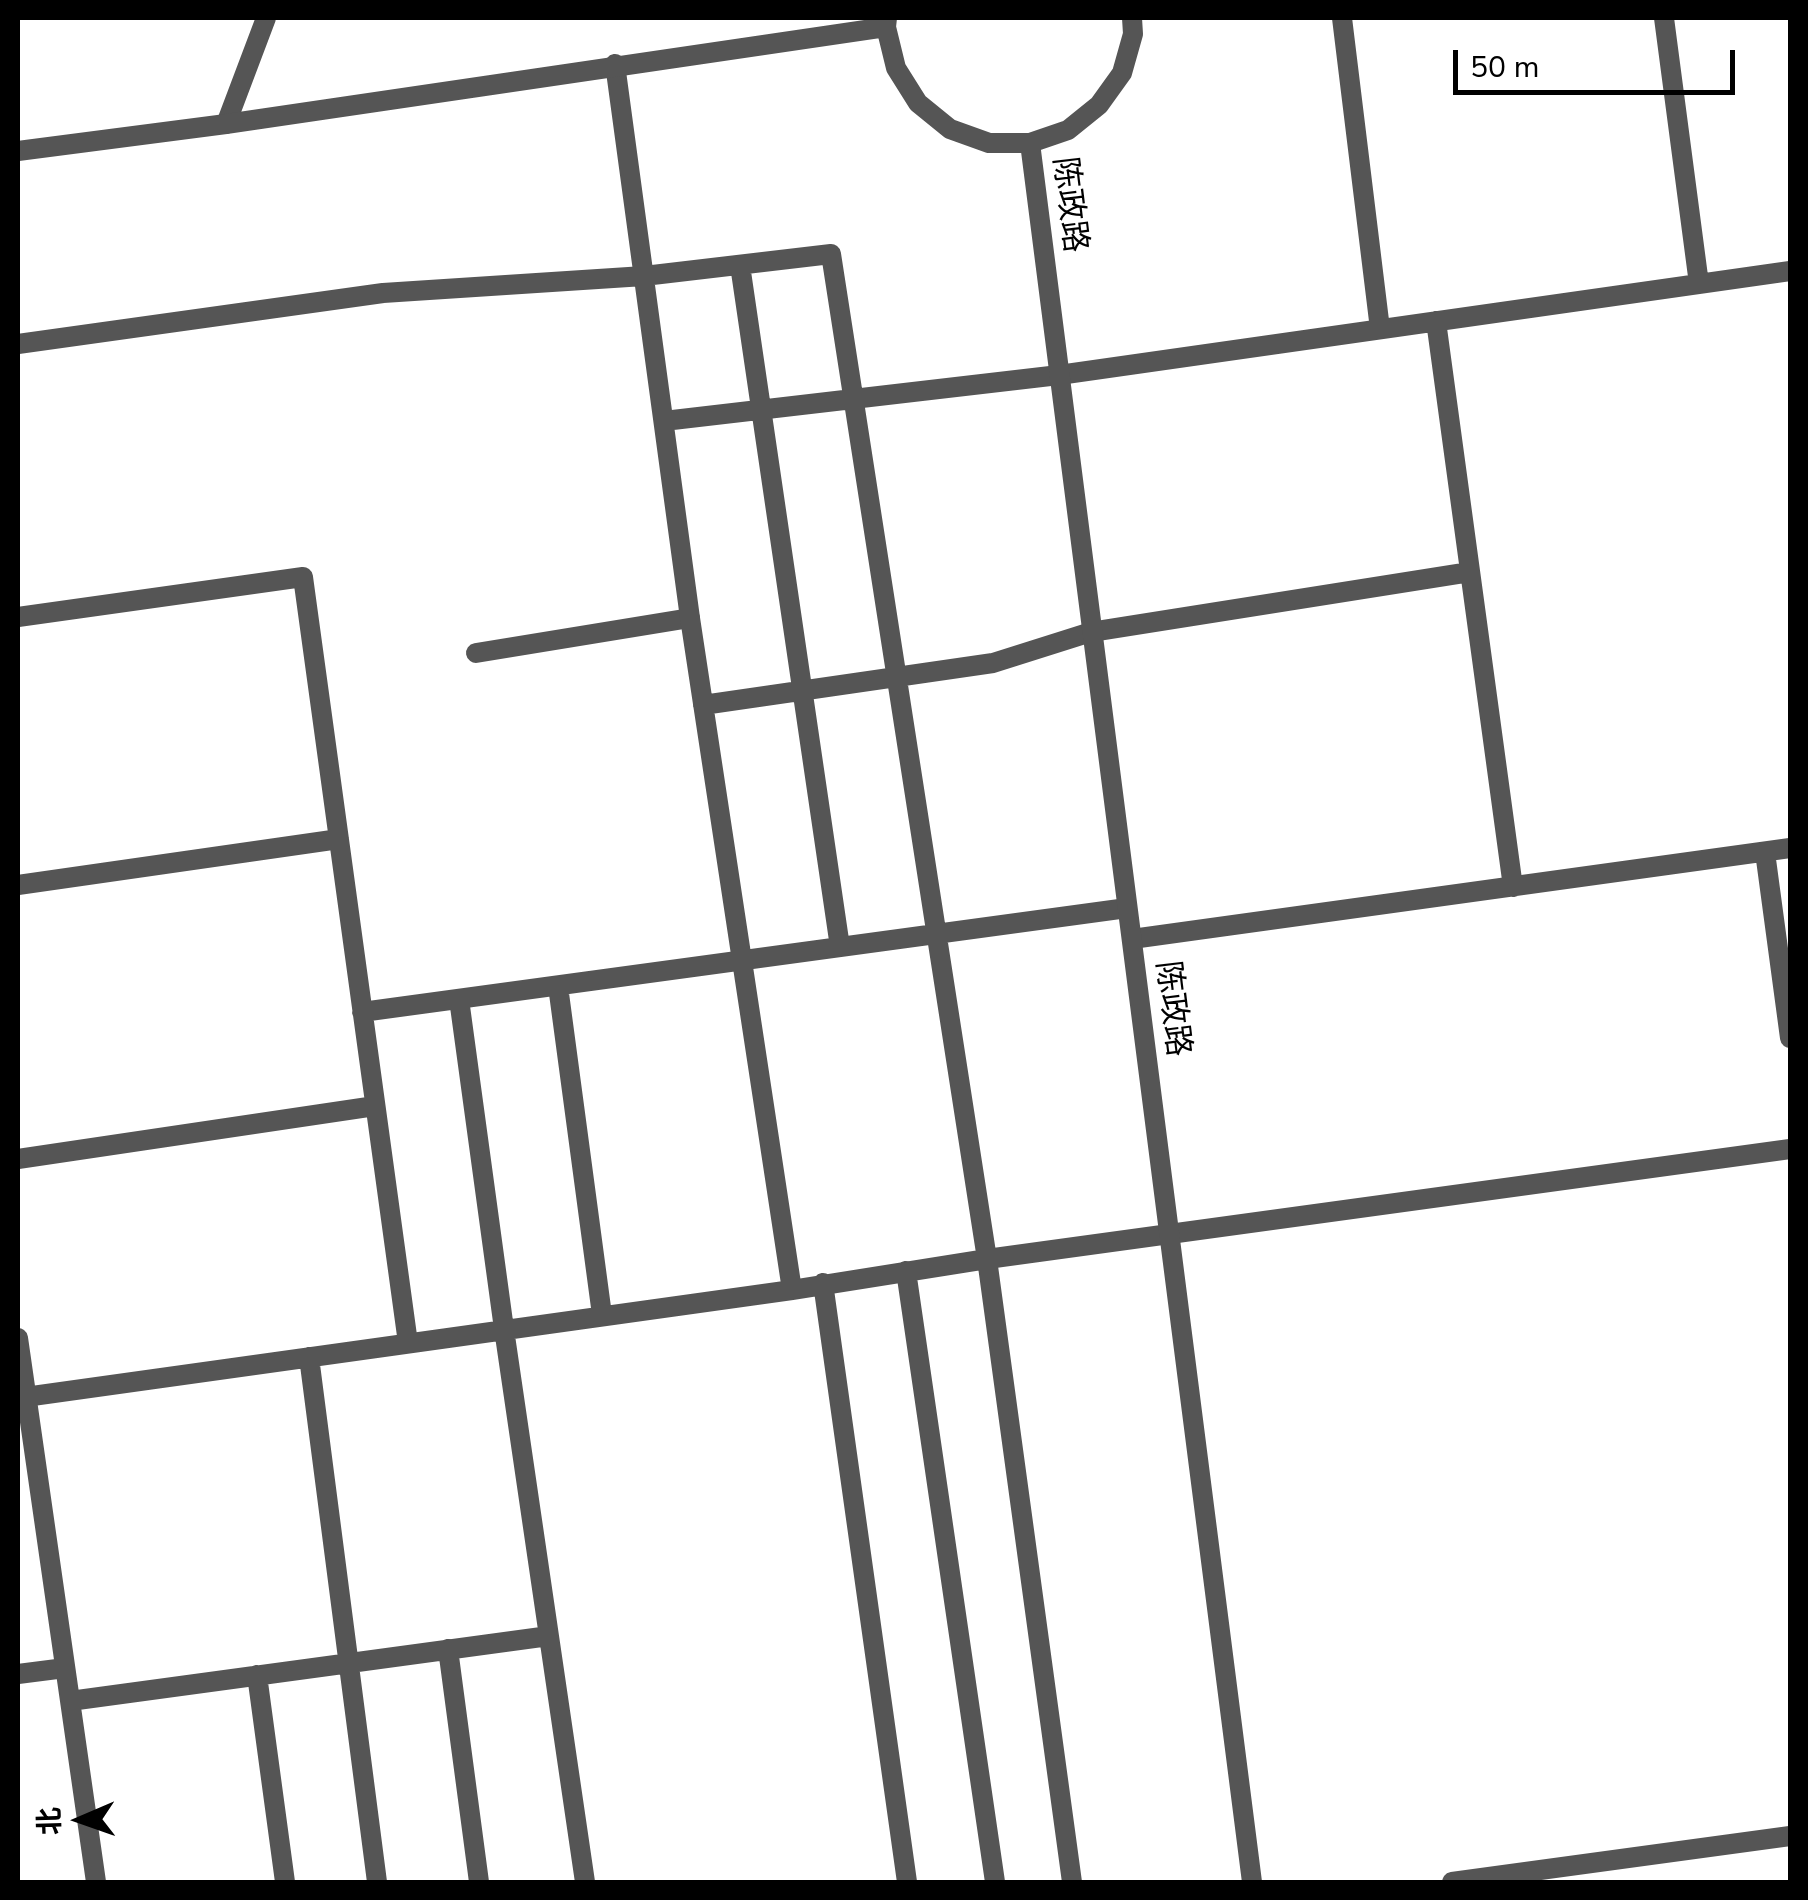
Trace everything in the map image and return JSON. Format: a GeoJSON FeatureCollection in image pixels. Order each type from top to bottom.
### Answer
{"type":"FeatureCollection","features":[{"type":"Feature","properties":{"kind":"street"},"geometry":{"type":"LineString","coordinates":[[226,124],[266,18]]}},
{"type":"Feature","properties":{"kind":"street"},"geometry":{"type":"LineString","coordinates":[[18,150],[226,124],[886,22],[896,68],[918,103],[950,129],[989,142],[1030,143],[1068,130],[1100,105],[1122,72],[1133,34],[1132,18]]}},
{"type":"Feature","properties":{"kind":"street"},"geometry":{"type":"LineString","coordinates":[[1342,18],[1380,329]]}},
{"type":"Feature","properties":{"kind":"street"},"geometry":{"type":"LineString","coordinates":[[1664,18],[1699,284]]}},
{"type":"Feature","properties":{"kind":"street"},"geometry":{"type":"LineString","coordinates":[[615,64],[690,618],[792,1290]]}},
{"type":"Feature","properties":{"kind":"street","name":"陈政路"},"geometry":{"type":"LineString","coordinates":[[1030,143],[1252,1882]]}},
{"type":"Feature","properties":{"kind":"street"},"geometry":{"type":"LineString","coordinates":[[18,344],[383,292],[644,276],[831,254],[987,1259],[1072,1882]]}},
{"type":"Feature","properties":{"kind":"street"},"geometry":{"type":"LineString","coordinates":[[740,265],[840,947]]}},
{"type":"Feature","properties":{"kind":"street"},"geometry":{"type":"LineString","coordinates":[[664,421],[1059,374],[1790,270]]}},
{"type":"Feature","properties":{"kind":"street"},"geometry":{"type":"LineString","coordinates":[[1436,321],[1512,887]]}},
{"type":"Feature","properties":{"kind":"street"},"geometry":{"type":"LineString","coordinates":[[703,705],[993,664],[1092,632],[1470,572]]}},
{"type":"Feature","properties":{"kind":"street"},"geometry":{"type":"LineString","coordinates":[[18,617],[302,577],[408,1343]]}},
{"type":"Feature","properties":{"kind":"street"},"geometry":{"type":"LineString","coordinates":[[476,652],[690,618]]}},
{"type":"Feature","properties":{"kind":"street"},"geometry":{"type":"LineString","coordinates":[[18,885],[339,839]]}},
{"type":"Feature","properties":{"kind":"street"},"geometry":{"type":"LineString","coordinates":[[1132,939],[1790,848]]}},
{"type":"Feature","properties":{"kind":"street"},"geometry":{"type":"LineString","coordinates":[[1765,852],[1790,1038]]}},
{"type":"Feature","properties":{"kind":"street"},"geometry":{"type":"LineString","coordinates":[[362,1012],[1128,908]]}},
{"type":"Feature","properties":{"kind":"street"},"geometry":{"type":"LineString","coordinates":[[558,986],[602,1315]]}},
{"type":"Feature","properties":{"kind":"street"},"geometry":{"type":"LineString","coordinates":[[459,999],[585,1882]]}},
{"type":"Feature","properties":{"kind":"street"},"geometry":{"type":"LineString","coordinates":[[18,1158],[375,1106]]}},
{"type":"Feature","properties":{"kind":"street"},"geometry":{"type":"LineString","coordinates":[[22,1397],[1790,1149]]}},
{"type":"Feature","properties":{"kind":"street"},"geometry":{"type":"LineString","coordinates":[[906,1271],[994,1882]]}},
{"type":"Feature","properties":{"kind":"street"},"geometry":{"type":"LineString","coordinates":[[823,1283],[908,1882]]}},
{"type":"Feature","properties":{"kind":"street"},"geometry":{"type":"LineString","coordinates":[[18,1338],[22,1397],[96,1882]]}},
{"type":"Feature","properties":{"kind":"street"},"geometry":{"type":"LineString","coordinates":[[309,1357],[378,1882]]}},
{"type":"Feature","properties":{"kind":"street"},"geometry":{"type":"LineString","coordinates":[[70,1701],[549,1636]]}},
{"type":"Feature","properties":{"kind":"street"},"geometry":{"type":"LineString","coordinates":[[448,1650],[478,1882]]}},
{"type":"Feature","properties":{"kind":"street"},"geometry":{"type":"LineString","coordinates":[[18,1674],[65,1668]]}},
{"type":"Feature","properties":{"kind":"street"},"geometry":{"type":"LineString","coordinates":[[257,1675],[285,1882]]}},
{"type":"Feature","properties":{"kind":"street"},"geometry":{"type":"LineString","coordinates":[[1452,1882],[1790,1836]]}}]}
